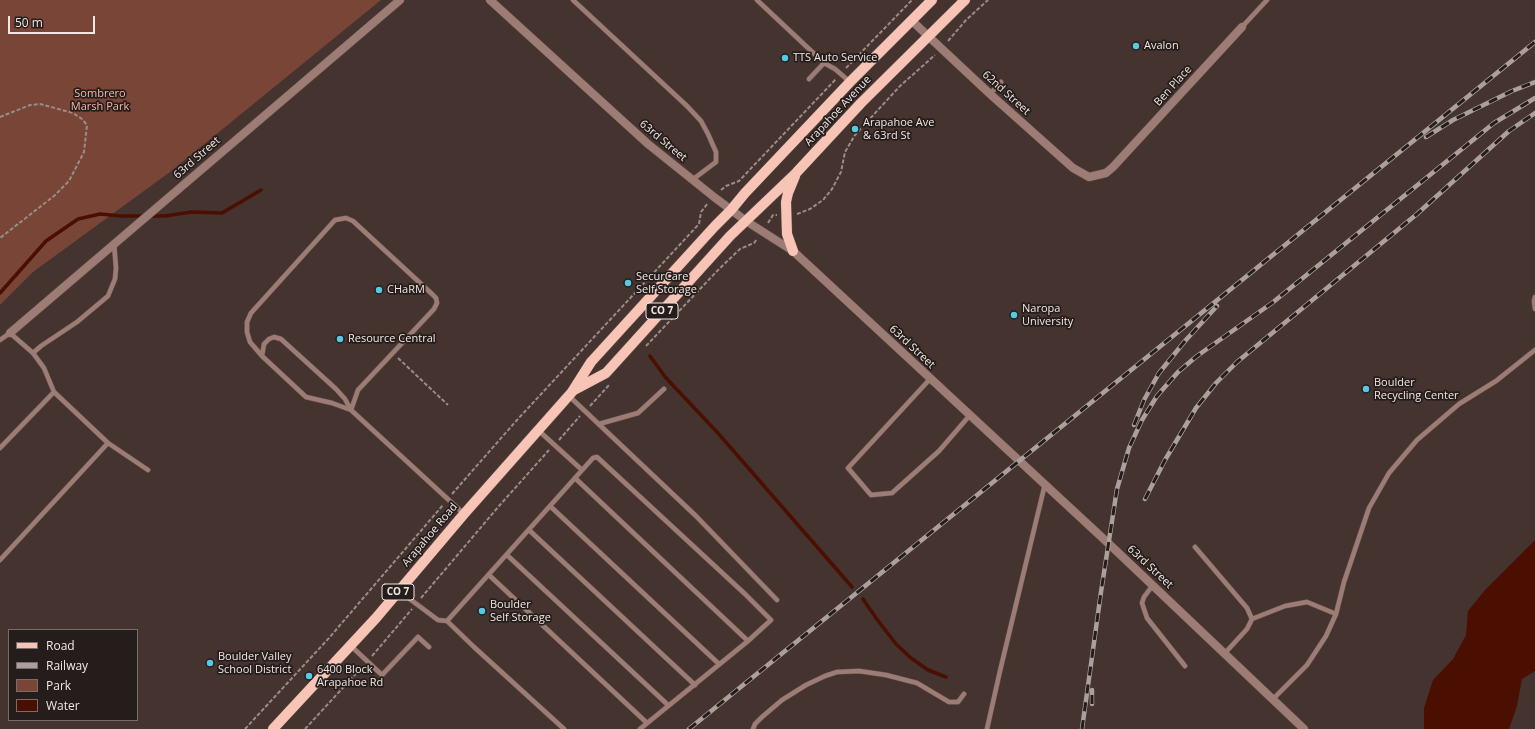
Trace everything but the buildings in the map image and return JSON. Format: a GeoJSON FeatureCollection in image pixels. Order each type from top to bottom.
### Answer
{"type":"FeatureCollection","features":[{"type":"Feature","properties":{"kind":"main road","name":"Arapahoe Avenue"},"geometry":{"type":"LineString","coordinates":[[731,210],[745,193],[850,82],[932,0]]}},
{"type":"Feature","properties":{"kind":"main road","name":"Arapahoe Avenue"},"geometry":{"type":"LineString","coordinates":[[746,221],[796,173],[861,103],[965,0]]}},
{"type":"Feature","properties":{"kind":"main road"},"geometry":{"type":"LineString","coordinates":[[793,251],[787,234],[785,216],[788,192],[796,173]]}},
{"type":"Feature","properties":{"kind":"main road","name":"Arapahoe Road"},"geometry":{"type":"LineString","coordinates":[[273,729],[351,646],[464,514],[571,394],[591,362],[731,210]]}},
{"type":"Feature","properties":{"kind":"main road","name":"Arapahoe Road"},"geometry":{"type":"LineString","coordinates":[[571,394],[606,372],[730,236],[746,221]]}},
{"type":"Feature","properties":{"kind":"street","name":"63rd Street"},"geometry":{"type":"LineString","coordinates":[[10,333],[400,0]]}},
{"type":"Feature","properties":{"kind":"street","name":"63rd Street"},"geometry":{"type":"LineString","coordinates":[[490,0],[648,144],[731,210],[793,251],[1153,585],[1304,729]]}},
{"type":"Feature","properties":{"kind":"street","name":"62nd Street"},"geometry":{"type":"LineString","coordinates":[[911,20],[990,94],[1073,168],[1089,177]]}},
{"type":"Feature","properties":{"kind":"street","name":"Ben Place"},"geometry":{"type":"LineString","coordinates":[[1089,177],[1106,173],[1113,167],[1242,27]]}},
{"type":"Feature","properties":{"kind":"lane"},"geometry":{"type":"LineString","coordinates":[[573,0],[681,101],[700,121],[716,152],[716,162],[692,180]]}},
{"type":"Feature","properties":{"kind":"lane"},"geometry":{"type":"LineString","coordinates":[[757,0],[824,63],[835,69],[850,82]]}},
{"type":"Feature","properties":{"kind":"lane","name":"Ben Place"},"geometry":{"type":"LineString","coordinates":[[1242,27],[1268,0]]}},
{"type":"Feature","properties":{"kind":"lane"},"geometry":{"type":"LineString","coordinates":[[809,78],[824,63]]}},
{"type":"Feature","properties":{"kind":"lane"},"geometry":{"type":"LineString","coordinates":[[990,94],[1001,82]]}},
{"type":"Feature","properties":{"kind":"lane"},"geometry":{"type":"LineString","coordinates":[[346,218],[353,221],[436,298],[437,303],[434,309],[358,390],[351,410],[332,403],[306,397],[262,356],[250,342],[247,327],[251,312],[335,220],[346,218]]}},
{"type":"Feature","properties":{"kind":"lane"},"geometry":{"type":"LineString","coordinates":[[33,354],[40,346],[78,322],[108,296],[115,280],[116,268],[114,243]]}},
{"type":"Feature","properties":{"kind":"lane"},"geometry":{"type":"LineString","coordinates":[[1535,297],[1535,309]]}},
{"type":"Feature","properties":{"kind":"lane"},"geometry":{"type":"LineString","coordinates":[[0,340],[10,333],[33,354],[44,368],[54,392],[108,443],[148,470]]}},
{"type":"Feature","properties":{"kind":"lane"},"geometry":{"type":"LineString","coordinates":[[262,356],[264,344],[269,339],[274,337],[280,339],[336,389],[345,399],[351,410],[464,514]]}},
{"type":"Feature","properties":{"kind":"lane"},"geometry":{"type":"LineString","coordinates":[[1273,699],[1307,665],[1326,636],[1336,614],[1344,582],[1369,508],[1389,473],[1417,440],[1453,409],[1496,381],[1535,350]]}},
{"type":"Feature","properties":{"kind":"lane"},"geometry":{"type":"LineString","coordinates":[[930,379],[848,468],[871,495],[892,493],[939,451],[970,415]]}},
{"type":"Feature","properties":{"kind":"lane"},"geometry":{"type":"LineString","coordinates":[[599,424],[638,413],[664,389]]}},
{"type":"Feature","properties":{"kind":"lane"},"geometry":{"type":"LineString","coordinates":[[0,448],[54,392]]}},
{"type":"Feature","properties":{"kind":"lane"},"geometry":{"type":"LineString","coordinates":[[571,394],[585,411],[696,516],[777,600]]}},
{"type":"Feature","properties":{"kind":"lane"},"geometry":{"type":"LineString","coordinates":[[538,430],[582,470]]}},
{"type":"Feature","properties":{"kind":"lane"},"geometry":{"type":"LineString","coordinates":[[0,560],[108,443]]}},
{"type":"Feature","properties":{"kind":"lane"},"geometry":{"type":"LineString","coordinates":[[447,621],[582,470],[593,458],[597,457],[771,620],[748,641],[640,729]]}},
{"type":"Feature","properties":{"kind":"lane"},"geometry":{"type":"LineString","coordinates":[[575,478],[748,641]]}},
{"type":"Feature","properties":{"kind":"lane"},"geometry":{"type":"LineString","coordinates":[[987,729],[1045,484]]}},
{"type":"Feature","properties":{"kind":"lane"},"geometry":{"type":"LineString","coordinates":[[550,506],[719,664]]}},
{"type":"Feature","properties":{"kind":"lane"},"geometry":{"type":"LineString","coordinates":[[529,530],[695,685]]}},
{"type":"Feature","properties":{"kind":"lane"},"geometry":{"type":"LineString","coordinates":[[1195,547],[1246,608],[1252,619]]}},
{"type":"Feature","properties":{"kind":"lane"},"geometry":{"type":"LineString","coordinates":[[507,555],[668,705]]}},
{"type":"Feature","properties":{"kind":"lane"},"geometry":{"type":"LineString","coordinates":[[489,574],[647,722]]}},
{"type":"Feature","properties":{"kind":"lane"},"geometry":{"type":"LineString","coordinates":[[1153,585],[1144,597],[1142,603],[1147,618],[1185,666]]}},
{"type":"Feature","properties":{"kind":"lane"},"geometry":{"type":"LineString","coordinates":[[399,590],[438,620],[447,621],[564,729]]}},
{"type":"Feature","properties":{"kind":"lane"},"geometry":{"type":"LineString","coordinates":[[1225,653],[1247,629],[1252,619],[1285,606],[1307,602],[1336,614]]}},
{"type":"Feature","properties":{"kind":"lane"},"geometry":{"type":"LineString","coordinates":[[351,646],[382,675],[418,637],[429,647]]}},
{"type":"Feature","properties":{"kind":"lane"},"geometry":{"type":"LineString","coordinates":[[753,729],[754,724],[782,700],[806,685],[837,672],[859,671],[886,675],[917,683],[949,702],[958,702],[964,694]]}},
{"type":"Feature","properties":{"kind":"path"},"geometry":{"type":"LineString","coordinates":[[245,729],[329,638],[517,420],[699,224],[701,212],[714,197],[726,186],[739,181],[912,0]]}},
{"type":"Feature","properties":{"kind":"path"},"geometry":{"type":"LineString","coordinates":[[642,351],[719,269],[740,249],[754,243],[774,215],[794,215],[810,209],[823,200],[832,189],[841,172],[845,152],[855,135],[900,86],[942,48],[966,20],[988,0]]}},
{"type":"Feature","properties":{"kind":"path"},"geometry":{"type":"LineString","coordinates":[[0,117],[30,105],[40,104],[74,113],[87,125],[84,152],[69,181],[54,196],[0,238]]}},
{"type":"Feature","properties":{"kind":"path"},"geometry":{"type":"LineString","coordinates":[[392,353],[448,405]]}},
{"type":"Feature","properties":{"kind":"path"},"geometry":{"type":"LineString","coordinates":[[304,729],[367,661],[554,444],[611,383]]}},
{"type":"Feature","properties":{"kind":"green space","name":"Sombrero Marsh Park"},"geometry":{"type":"Polygon","coordinates":[[[0,0],[381,0],[170,172],[33,272],[0,305],[0,0]]]}},
{"type":"Feature","properties":{"kind":"water"},"geometry":{"type":"Polygon","coordinates":[[[1535,540],[1535,671],[1522,679],[1517,706],[1509,729],[1424,729],[1424,708],[1433,680],[1453,659],[1466,635],[1468,611],[1485,590],[1535,540]]]}},
{"type":"Feature","properties":{"kind":"waterway"},"geometry":{"type":"LineString","coordinates":[[0,293],[46,241],[78,219],[100,214],[121,216],[165,216],[191,212],[222,213],[261,190]]}},
{"type":"Feature","properties":{"kind":"waterway"},"geometry":{"type":"LineString","coordinates":[[650,356],[666,378],[717,432],[852,587]]}},
{"type":"Feature","properties":{"kind":"waterway"},"geometry":{"type":"LineString","coordinates":[[863,599],[896,644],[911,658],[928,670],[946,677]]}},
{"type":"Feature","properties":{"kind":"railway"},"geometry":{"type":"LineString","coordinates":[[689,729],[1535,42]]}},
{"type":"Feature","properties":{"kind":"railway"},"geometry":{"type":"LineString","coordinates":[[1426,137],[1453,120],[1512,91],[1535,82]]}},
{"type":"Feature","properties":{"kind":"railway"},"geometry":{"type":"LineString","coordinates":[[1082,729],[1117,489],[1129,448],[1142,420],[1157,396],[1178,372],[1197,356],[1272,303],[1494,123],[1535,98]]}},
{"type":"Feature","properties":{"kind":"railway"},"geometry":{"type":"LineString","coordinates":[[1145,499],[1165,460],[1196,408],[1216,383],[1237,362],[1417,214],[1509,131],[1535,113]]}},
{"type":"Feature","properties":{"kind":"railway"},"geometry":{"type":"LineString","coordinates":[[1134,425],[1144,400],[1159,373],[1185,341],[1217,306]]}},
{"type":"Feature","properties":{"kind":"railway"},"geometry":{"type":"LineString","coordinates":[[1092,690],[1092,704]]}},
{"type":"Feature","properties":{"kind":"place","name":"Avalon"},"geometry":{"type":"Point","coordinates":[1136,46]}},
{"type":"Feature","properties":{"kind":"place","name":"TTS Auto Service"},"geometry":{"type":"Point","coordinates":[785,58]}},
{"type":"Feature","properties":{"kind":"place","name":"Arapahoe Ave & 63rd St"},"geometry":{"type":"Point","coordinates":[855,129]}},
{"type":"Feature","properties":{"kind":"place","name":"SecurCare Self Storage"},"geometry":{"type":"Point","coordinates":[628,283]}},
{"type":"Feature","properties":{"kind":"place","name":"CHaRM"},"geometry":{"type":"Point","coordinates":[379,290]}},
{"type":"Feature","properties":{"kind":"place","name":"Naropa University"},"geometry":{"type":"Point","coordinates":[1014,315]}},
{"type":"Feature","properties":{"kind":"place","name":"Resource Central"},"geometry":{"type":"Point","coordinates":[340,339]}},
{"type":"Feature","properties":{"kind":"place","name":"Boulder Recycling Center"},"geometry":{"type":"Point","coordinates":[1366,389]}},
{"type":"Feature","properties":{"kind":"place","name":"Boulder Self Storage"},"geometry":{"type":"Point","coordinates":[482,611]}},
{"type":"Feature","properties":{"kind":"place","name":"Boulder Valley School District"},"geometry":{"type":"Point","coordinates":[210,663]}},
{"type":"Feature","properties":{"kind":"place","name":"6400 Block Arapahoe Rd"},"geometry":{"type":"Point","coordinates":[309,676]}}]}
